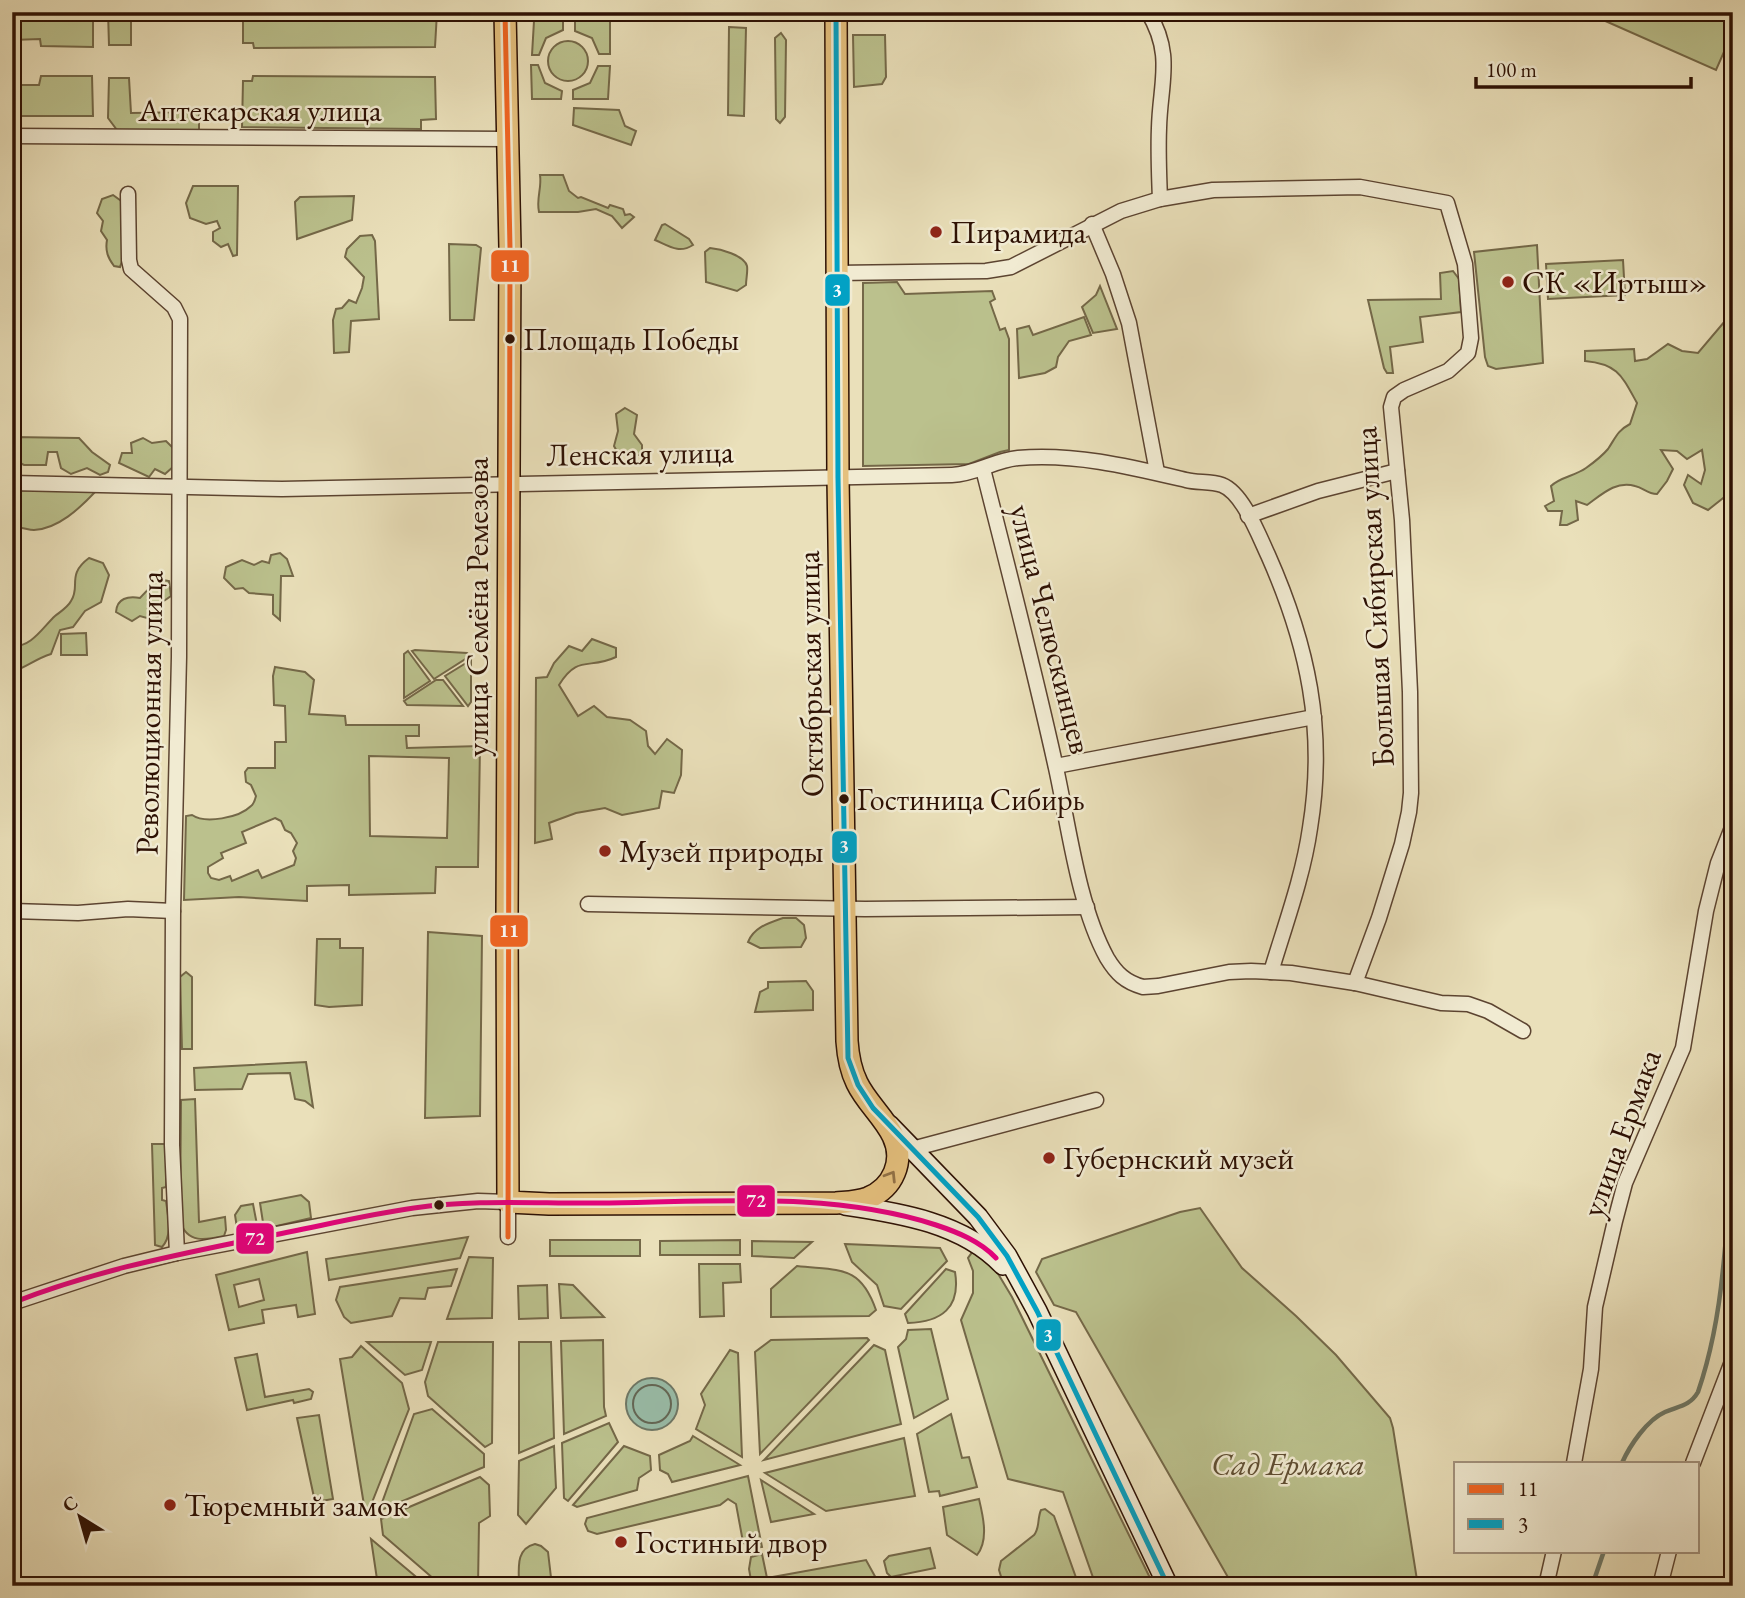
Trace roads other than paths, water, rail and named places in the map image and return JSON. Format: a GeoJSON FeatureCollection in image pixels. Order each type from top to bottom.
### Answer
{"type":"FeatureCollection","features":[{"type":"Feature","properties":{"kind":"main road","name":"улица Семёна Ремезова"},"geometry":{"type":"LineString","coordinates":[[505,12],[510,248],[508,1202]]}},
{"type":"Feature","properties":{"kind":"main road","name":"Октябрьская улица"},"geometry":{"type":"LineString","coordinates":[[836,12],[838,478],[848,1058],[858,1085],[881,1117],[992,1234],[1017,1272],[1037,1311]]}},
{"type":"Feature","properties":{"kind":"main road"},"geometry":{"type":"LineString","coordinates":[[508,1202],[836,1203],[870,1197],[880,1191],[898,1165],[897,1146],[881,1117]]}},
{"type":"Feature","properties":{"kind":"main road"},"geometry":{"type":"LineString","coordinates":[[836,1203],[905,1216],[955,1232],[992,1253],[1004,1266],[1037,1311],[1168,1586]]}},
{"type":"Feature","properties":{"kind":"street"},"geometry":{"type":"LineString","coordinates":[[1148,12],[1157,27],[1164,49],[1159,126],[1160,199]]}},
{"type":"Feature","properties":{"kind":"street","name":"Аптекарская улица"},"geometry":{"type":"LineString","coordinates":[[12,136],[507,139]]}},
{"type":"Feature","properties":{"kind":"street","name":"Большая Сибирская улица"},"geometry":{"type":"LineString","coordinates":[[836,273],[981,271],[1011,267],[1121,211],[1160,199],[1213,190],[1360,187],[1447,203],[1465,264],[1471,338],[1468,353],[1455,367],[1404,390],[1394,397],[1391,407],[1402,520],[1410,692],[1411,793],[1402,844],[1355,982]]}},
{"type":"Feature","properties":{"kind":"street","name":"Революционная улица"},"geometry":{"type":"LineString","coordinates":[[128,194],[131,268],[174,307],[180,319],[179,657],[173,911],[172,1145],[177,1253]]}},
{"type":"Feature","properties":{"kind":"street"},"geometry":{"type":"LineString","coordinates":[[1092,224],[1113,274],[1129,323],[1157,472]]}},
{"type":"Feature","properties":{"kind":"street","name":"Ленская улица"},"geometry":{"type":"LineString","coordinates":[[12,483],[282,489],[964,475],[1006,460],[1031,457],[1100,462],[1157,472],[1198,483],[1222,485],[1234,495],[1248,516],[1286,598],[1311,684],[1316,787],[1310,831],[1271,972]]}},
{"type":"Feature","properties":{"kind":"street","name":"улица Челюскинцев"},"geometry":{"type":"LineString","coordinates":[[984,469],[1056,766],[1087,907],[1101,946],[1112,966],[1127,981],[1143,987],[1229,972],[1271,972]]}},
{"type":"Feature","properties":{"kind":"street"},"geometry":{"type":"LineString","coordinates":[[1248,516],[1318,491],[1397,471]]}},
{"type":"Feature","properties":{"kind":"street"},"geometry":{"type":"LineString","coordinates":[[1056,766],[1314,717]]}},
{"type":"Feature","properties":{"kind":"street","name":"улица Ермака"},"geometry":{"type":"LineString","coordinates":[[1574,1462],[1591,1369],[1595,1307],[1615,1221],[1629,1172],[1683,1048],[1706,911],[1718,863],[1733,825]]}},
{"type":"Feature","properties":{"kind":"street"},"geometry":{"type":"LineString","coordinates":[[589,904],[844,908],[1087,907]]}},
{"type":"Feature","properties":{"kind":"street"},"geometry":{"type":"LineString","coordinates":[[12,911],[173,911]]}},
{"type":"Feature","properties":{"kind":"street"},"geometry":{"type":"LineString","coordinates":[[1271,972],[1355,982],[1441,1003],[1468,1004],[1523,1031]]}},
{"type":"Feature","properties":{"kind":"street"},"geometry":{"type":"LineString","coordinates":[[912,1149],[1096,1100]]}},
{"type":"Feature","properties":{"kind":"street"},"geometry":{"type":"LineString","coordinates":[[13,1300],[112,1269],[177,1253],[412,1208],[478,1201],[508,1202],[508,1237]]}},
{"type":"Feature","properties":{"kind":"street"},"geometry":{"type":"LineString","coordinates":[[1693,1462],[1733,1359]]}},
{"type":"Feature","properties":{"kind":"street"},"geometry":{"type":"LineString","coordinates":[[1546,1586],[1554,1552]]}},
{"type":"Feature","properties":{"kind":"street"},"geometry":{"type":"LineString","coordinates":[[1660,1586],[1669,1552]]}},
{"type":"Feature","properties":{"kind":"water"},"geometry":{"type":"Polygon","coordinates":[[[652,1378],[671,1385],[678,1404],[671,1423],[652,1430],[633,1423],[626,1404],[633,1385],[652,1378]]]}},
{"type":"Feature","properties":{"kind":"waterway"},"geometry":{"type":"LineString","coordinates":[[1623,1462],[1634,1441],[1652,1421],[1665,1412],[1688,1403],[1698,1392],[1717,1316],[1733,1188]]}},
{"type":"Feature","properties":{"kind":"waterway"},"geometry":{"type":"LineString","coordinates":[[1592,1586],[1604,1552]]}},
{"type":"Feature","properties":{"kind":"place","name":"Пирамида"},"geometry":{"type":"Point","coordinates":[936,232]}},
{"type":"Feature","properties":{"kind":"place","name":"СК «Иртыш»"},"geometry":{"type":"Point","coordinates":[1508,282]}},
{"type":"Feature","properties":{"kind":"place","name":"Площадь Победы"},"geometry":{"type":"Point","coordinates":[510,339]}},
{"type":"Feature","properties":{"kind":"place","name":"Гостиница Сибирь"},"geometry":{"type":"Point","coordinates":[844,799]}},
{"type":"Feature","properties":{"kind":"place","name":"Музей природы"},"geometry":{"type":"Point","coordinates":[605,851]}},
{"type":"Feature","properties":{"kind":"place","name":"Губернский музей"},"geometry":{"type":"Point","coordinates":[1049,1158]}},
{"type":"Feature","properties":{"kind":"place","name":"Тюремный замок"},"geometry":{"type":"Point","coordinates":[170,1505]}},
{"type":"Feature","properties":{"kind":"place","name":"Гостиный двор"},"geometry":{"type":"Point","coordinates":[621,1542]}},
{"type":"Feature","properties":{"kind":"park label","name":"Сад Ермака"},"geometry":{"type":"Point","coordinates":[1288,1464]}}]}
